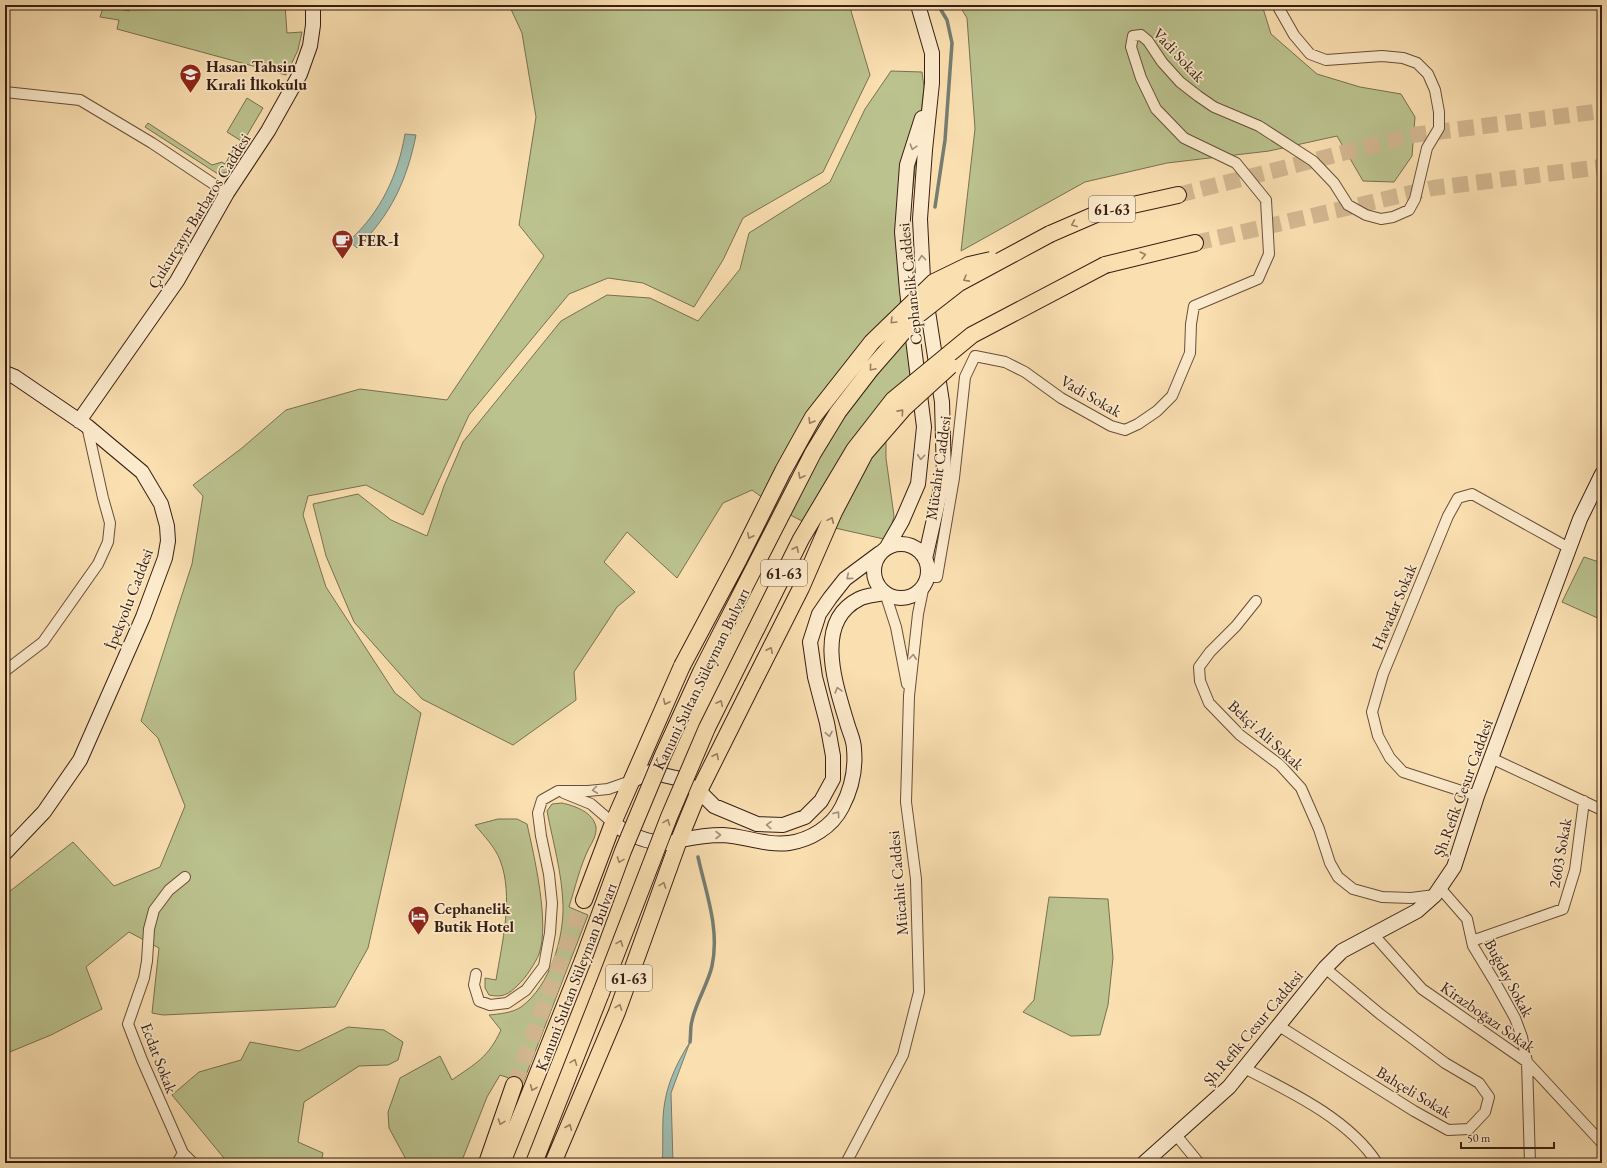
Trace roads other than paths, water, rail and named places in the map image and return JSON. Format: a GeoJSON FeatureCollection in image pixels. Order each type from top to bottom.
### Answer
{"type":"FeatureCollection","features":[{"type":"Feature","properties":{"kind":"main road","name":"Kanuni Sultan Süleyman Bulvarı"},"geometry":{"type":"LineString","coordinates":[[502,1163],[552,1042],[623,851],[663,755],[698,679],[813,453],[838,412],[871,369],[918,315],[959,283],[1050,234],[1101,212],[1178,195]]}},
{"type":"Feature","properties":{"kind":"main road","name":"Kanuni Sultan Süleyman Bulvarı"},"geometry":{"type":"LineString","coordinates":[[534,1163],[669,816],[707,728],[801,539],[854,450],[892,400],[972,335],[1105,265],[1195,243]]}},
{"type":"Feature","properties":{"kind":"main road","name":"61-63"},"geometry":{"type":"LineString","coordinates":[[584,900],[613,823],[682,666],[739,559],[783,471],[813,417],[872,342],[934,282],[969,265],[1010,256]]}},
{"type":"Feature","properties":{"kind":"main road","name":"61-63"},"geometry":{"type":"LineString","coordinates":[[553,1163],[617,1012],[679,840],[699,791],[800,588],[834,512],[866,452],[904,408],[971,347],[1038,300]]}},
{"type":"Feature","properties":{"kind":"main road"},"geometry":{"type":"LineString","coordinates":[[487,1163],[514,1085]]}},
{"type":"Feature","properties":{"kind":"street","name":"Çukurçayır Barbaros Caddesi"},"geometry":{"type":"LineString","coordinates":[[83,423],[177,281],[227,193],[268,131],[300,74],[310,46],[314,25],[313,5]]}},
{"type":"Feature","properties":{"kind":"street","name":"Cephanelik Caddesi"},"geometry":{"type":"LineString","coordinates":[[918,5],[932,53],[932,83],[924,150],[920,219],[923,279],[942,402],[944,475],[925,559]]}},
{"type":"Feature","properties":{"kind":"street","name":"Vadi Sokak"},"geometry":{"type":"LineString","coordinates":[[975,356],[1005,362],[1012,365],[1025,372],[1061,398],[1110,426],[1125,430],[1138,424],[1157,411],[1172,396],[1190,354],[1191,324],[1194,306],[1258,278],[1269,254],[1266,200],[1236,163],[1184,138],[1156,109],[1142,78],[1131,47],[1133,36],[1141,35],[1148,41],[1162,62],[1180,82],[1198,96],[1214,107],[1259,126],[1313,161],[1334,182],[1348,205],[1366,215],[1381,219],[1393,217],[1409,210],[1415,199],[1428,148],[1439,128],[1439,112],[1435,90],[1428,74],[1416,63],[1403,58],[1382,56],[1326,60],[1310,54],[1294,35],[1277,5]]}},
{"type":"Feature","properties":{"kind":"street"},"geometry":{"type":"LineString","coordinates":[[476,974],[474,984],[479,1001],[490,1005],[507,1003],[526,990],[544,966],[550,932],[552,903],[549,874],[538,813],[542,800],[558,791],[608,789],[631,781],[650,772],[676,778],[699,791],[714,806],[757,824],[783,826],[804,817],[821,801],[833,779],[833,756],[827,723],[815,677],[810,642],[819,614],[845,579],[883,550],[895,544],[905,544],[920,552],[925,559],[928,568],[926,581],[918,592],[911,596],[902,598],[893,597],[885,593],[874,579],[873,570],[875,561],[883,550],[902,521],[918,484],[924,427],[907,291],[902,232],[907,165],[932,83]]}},
{"type":"Feature","properties":{"kind":"street"},"geometry":{"type":"LineString","coordinates":[[5,92],[80,100],[152,143],[227,193]]}},
{"type":"Feature","properties":{"kind":"street","name":"Mücahit Caddesi"},"geometry":{"type":"LineString","coordinates":[[846,1163],[903,1055],[920,992],[916,880],[906,802],[909,696],[918,614],[926,581],[937,577],[954,478],[965,377],[975,356]]}},
{"type":"Feature","properties":{"kind":"street","name":"İpekyolu Caddesi"},"geometry":{"type":"LineString","coordinates":[[5,373],[21,381],[83,423],[142,472],[161,504],[168,541],[165,558],[143,617],[80,760],[44,812],[5,853]]}},
{"type":"Feature","properties":{"kind":"street"},"geometry":{"type":"LineString","coordinates":[[5,671],[42,642],[98,564],[108,542],[110,523],[102,498],[83,423]]}},
{"type":"Feature","properties":{"kind":"street","name":"Şh.Refik Cesur Caddesi"},"geometry":{"type":"LineString","coordinates":[[1144,1163],[1229,1087],[1325,968],[1342,951],[1417,911],[1437,892],[1454,867],[1477,796],[1569,548],[1580,519],[1602,474]]}},
{"type":"Feature","properties":{"kind":"street","name":"Havadar Sokak"},"geometry":{"type":"LineString","coordinates":[[1477,796],[1403,772],[1390,758],[1378,736],[1372,712],[1382,674],[1448,516],[1458,498],[1472,494],[1569,548]]}},
{"type":"Feature","properties":{"kind":"street"},"geometry":{"type":"LineString","coordinates":[[885,593],[896,627],[909,696]]}},
{"type":"Feature","properties":{"kind":"street"},"geometry":{"type":"LineString","coordinates":[[558,791],[591,804],[620,829],[643,839],[666,843],[705,835],[724,835],[763,843],[789,843],[812,836],[828,825],[839,813],[849,794],[854,774],[854,748],[833,672],[830,647],[836,624],[846,608],[859,598],[885,593]]}},
{"type":"Feature","properties":{"kind":"street","name":"Bekçi Ali Sokak"},"geometry":{"type":"LineString","coordinates":[[1256,601],[1236,626],[1210,652],[1199,668],[1200,681],[1209,703],[1240,735],[1280,765],[1301,788],[1319,829],[1330,863],[1338,877],[1353,889],[1382,897],[1411,898],[1437,892]]}},
{"type":"Feature","properties":{"kind":"street"},"geometry":{"type":"LineString","coordinates":[[1491,758],[1602,810]]}},
{"type":"Feature","properties":{"kind":"street","name":"2603 Sokak"},"geometry":{"type":"LineString","coordinates":[[1472,941],[1563,909],[1575,870],[1584,801]]}},
{"type":"Feature","properties":{"kind":"street","name":"Ecdat Sokak"},"geometry":{"type":"LineString","coordinates":[[183,1153],[142,1060],[128,1024],[144,978],[149,929],[154,910],[169,890],[185,877]]}},
{"type":"Feature","properties":{"kind":"street","name":"Buğday Sokak"},"geometry":{"type":"LineString","coordinates":[[1437,892],[1467,919],[1473,946],[1515,1018],[1522,1037],[1527,1062],[1530,1163]]}},
{"type":"Feature","properties":{"kind":"street","name":"Kirazboğazı Sokak"},"geometry":{"type":"LineString","coordinates":[[1373,934],[1422,989],[1527,1062],[1602,1143]]}},
{"type":"Feature","properties":{"kind":"street","name":"Bahçeli Sokak"},"geometry":{"type":"LineString","coordinates":[[1279,1026],[1414,1111],[1448,1130],[1469,1129],[1485,1112],[1489,1097],[1479,1083],[1445,1063],[1380,1014],[1325,968]]}},
{"type":"Feature","properties":{"kind":"street"},"geometry":{"type":"LineString","coordinates":[[1244,1068],[1298,1095],[1349,1130],[1372,1155],[1377,1163]]}},
{"type":"Feature","properties":{"kind":"street"},"geometry":{"type":"LineString","coordinates":[[1176,1135],[1199,1163]]}},
{"type":"Feature","properties":{"kind":"street"},"geometry":{"type":"LineString","coordinates":[[177,1163],[183,1153],[193,1163]]}},
{"type":"Feature","properties":{"kind":"waterway"},"geometry":{"type":"LineString","coordinates":[[935,207],[945,140],[952,43],[947,20],[938,5]]}},
{"type":"Feature","properties":{"kind":"waterway"},"geometry":{"type":"LineString","coordinates":[[690,1042],[691,1026],[694,1014],[708,980],[714,952],[711,911],[698,857]]}},
{"type":"Feature","properties":{"kind":"tunnel"},"geometry":{"type":"LineString","coordinates":[[1178,195],[1413,135],[1602,111]]}},
{"type":"Feature","properties":{"kind":"tunnel"},"geometry":{"type":"LineString","coordinates":[[1195,243],[1433,188],[1602,167]]}},
{"type":"Feature","properties":{"kind":"tunnel"},"geometry":{"type":"LineString","coordinates":[[514,1085],[584,900]]}},
{"type":"Feature","properties":{"kind":"place","name":"Hasan Tahsin Kırali İlkokulu"},"geometry":{"type":"Point","coordinates":[190,94]}},
{"type":"Feature","properties":{"kind":"place","name":"FER-İ"},"geometry":{"type":"Point","coordinates":[342,260]}},
{"type":"Feature","properties":{"kind":"place","name":"Cephanelik Butik Hotel"},"geometry":{"type":"Point","coordinates":[419,936]}}]}
